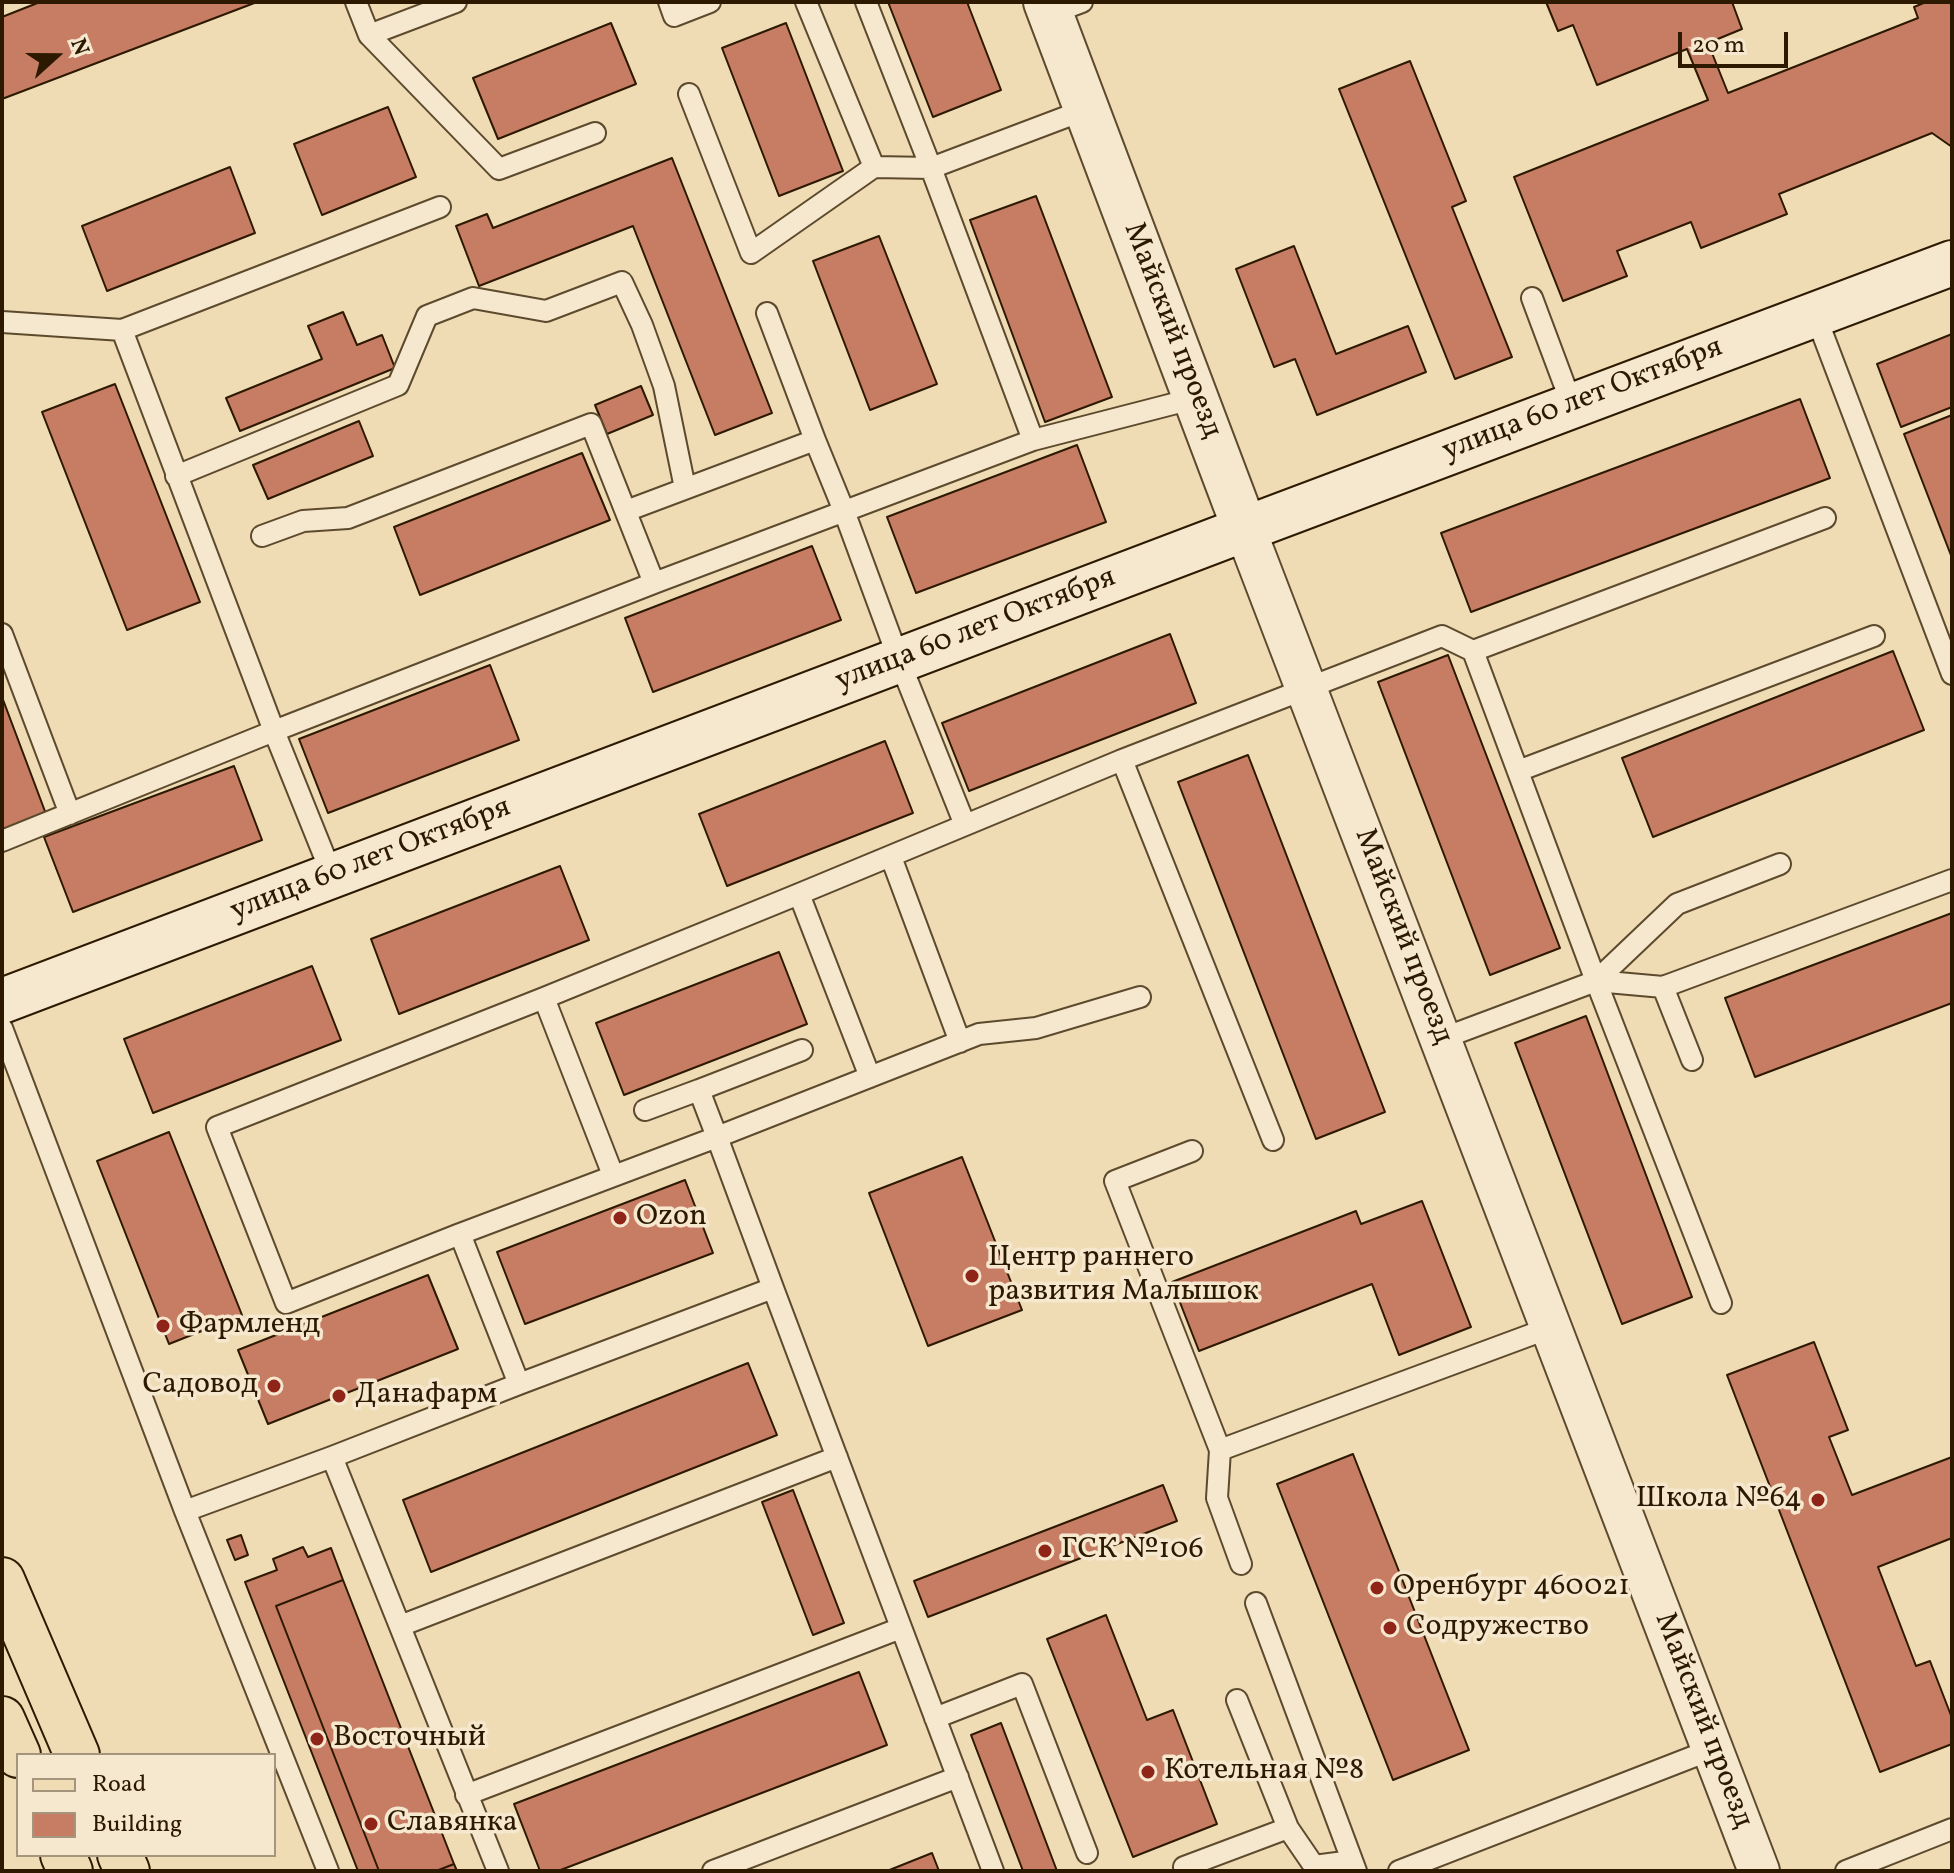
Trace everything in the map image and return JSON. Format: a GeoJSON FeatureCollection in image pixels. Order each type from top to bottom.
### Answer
{"type":"FeatureCollection","features":[{"type":"Feature","properties":{"kind":"main road","name":"Майский проезд"},"geometry":{"type":"LineString","coordinates":[[1060,6],[1087,109],[1245,529]]}},
{"type":"Feature","properties":{"kind":"main road","name":"улица 60 лет Октября"},"geometry":{"type":"LineString","coordinates":[[2,1001],[1952,263]]}},
{"type":"Feature","properties":{"kind":"main road"},"geometry":{"type":"LineString","coordinates":[[2,1580],[76,1753]]}},
{"type":"Feature","properties":{"kind":"main road"},"geometry":{"type":"LineString","coordinates":[[2,1719],[16,1753]]}},
{"type":"Feature","properties":{"kind":"street","name":"Майский проезд"},"geometry":{"type":"LineString","coordinates":[[1245,529],[1759,1871]]}},
{"type":"Feature","properties":{"kind":"lane"},"geometry":{"type":"LineString","coordinates":[[356,2],[369,35],[499,169],[595,133]]}},
{"type":"Feature","properties":{"kind":"lane"},"geometry":{"type":"LineString","coordinates":[[369,35],[456,2]]}},
{"type":"Feature","properties":{"kind":"lane"},"geometry":{"type":"LineString","coordinates":[[669,2],[674,16],[710,2]]}},
{"type":"Feature","properties":{"kind":"lane"},"geometry":{"type":"LineString","coordinates":[[806,2],[874,167]]}},
{"type":"Feature","properties":{"kind":"lane"},"geometry":{"type":"LineString","coordinates":[[866,2],[1033,440]]}},
{"type":"Feature","properties":{"kind":"lane"},"geometry":{"type":"LineString","coordinates":[[689,94],[751,253],[874,167],[931,168],[1087,109]]}},
{"type":"Feature","properties":{"kind":"lane"},"geometry":{"type":"LineString","coordinates":[[2,322],[122,330],[440,207]]}},
{"type":"Feature","properties":{"kind":"lane"},"geometry":{"type":"LineString","coordinates":[[176,476],[398,385],[427,316],[473,298],[546,311],[622,282],[642,325],[664,386],[685,488]]}},
{"type":"Feature","properties":{"kind":"lane"},"geometry":{"type":"LineString","coordinates":[[1532,298],[1572,405]]}},
{"type":"Feature","properties":{"kind":"lane"},"geometry":{"type":"LineString","coordinates":[[767,313],[965,825]]}},
{"type":"Feature","properties":{"kind":"lane"},"geometry":{"type":"LineString","coordinates":[[1815,314],[1952,674]]}},
{"type":"Feature","properties":{"kind":"lane"},"geometry":{"type":"LineString","coordinates":[[122,330],[332,875]]}},
{"type":"Feature","properties":{"kind":"lane"},"geometry":{"type":"LineString","coordinates":[[2,841],[654,583],[1033,440],[1196,398]]}},
{"type":"Feature","properties":{"kind":"lane"},"geometry":{"type":"LineString","coordinates":[[262,536],[303,521],[348,518],[591,424],[654,583]]}},
{"type":"Feature","properties":{"kind":"lane"},"geometry":{"type":"LineString","coordinates":[[626,511],[815,440]]}},
{"type":"Feature","properties":{"kind":"lane"},"geometry":{"type":"LineString","coordinates":[[1473,651],[1825,518]]}},
{"type":"Feature","properties":{"kind":"lane"},"geometry":{"type":"LineString","coordinates":[[2,634],[70,814]]}},
{"type":"Feature","properties":{"kind":"lane"},"geometry":{"type":"LineString","coordinates":[[1140,997],[1036,1028],[979,1034],[286,1303],[217,1127],[544,998],[1122,760],[1442,636],[1473,651],[1721,1303]]}},
{"type":"Feature","properties":{"kind":"lane"},"geometry":{"type":"LineString","coordinates":[[1518,771],[1874,636]]}},
{"type":"Feature","properties":{"kind":"lane"},"geometry":{"type":"LineString","coordinates":[[1122,760],[1273,1140]]}},
{"type":"Feature","properties":{"kind":"lane"},"geometry":{"type":"LineString","coordinates":[[891,857],[960,1042]]}},
{"type":"Feature","properties":{"kind":"lane"},"geometry":{"type":"LineString","coordinates":[[1441,1039],[1596,981],[1677,904],[1780,864]]}},
{"type":"Feature","properties":{"kind":"lane"},"geometry":{"type":"LineString","coordinates":[[1596,981],[1663,987],[1952,880]]}},
{"type":"Feature","properties":{"kind":"lane"},"geometry":{"type":"LineString","coordinates":[[799,894],[870,1077]]}},
{"type":"Feature","properties":{"kind":"lane"},"geometry":{"type":"LineString","coordinates":[[1663,987],[1692,1060]]}},
{"type":"Feature","properties":{"kind":"lane"},"geometry":{"type":"LineString","coordinates":[[544,998],[613,1175]]}},
{"type":"Feature","properties":{"kind":"lane"},"geometry":{"type":"LineString","coordinates":[[2,1028],[185,1511],[328,1871]]}},
{"type":"Feature","properties":{"kind":"lane"},"geometry":{"type":"LineString","coordinates":[[645,1110],[802,1050]]}},
{"type":"Feature","properties":{"kind":"lane"},"geometry":{"type":"LineString","coordinates":[[699,1090],[993,1871]]}},
{"type":"Feature","properties":{"kind":"lane"},"geometry":{"type":"LineString","coordinates":[[1192,1151],[1115,1181],[1220,1450],[1217,1498],[1241,1564]]}},
{"type":"Feature","properties":{"kind":"lane"},"geometry":{"type":"LineString","coordinates":[[460,1234],[519,1384]]}},
{"type":"Feature","properties":{"kind":"lane"},"geometry":{"type":"LineString","coordinates":[[185,1511],[773,1288]]}},
{"type":"Feature","properties":{"kind":"lane"},"geometry":{"type":"LineString","coordinates":[[1220,1450],[1552,1327]]}},
{"type":"Feature","properties":{"kind":"lane"},"geometry":{"type":"LineString","coordinates":[[332,1457],[498,1871]]}},
{"type":"Feature","properties":{"kind":"lane"},"geometry":{"type":"LineString","coordinates":[[400,1626],[837,1457]]}},
{"type":"Feature","properties":{"kind":"lane"},"geometry":{"type":"LineString","coordinates":[[1237,1700],[1288,1828],[1314,1866],[1354,1866],[1256,1603]]}},
{"type":"Feature","properties":{"kind":"lane"},"geometry":{"type":"LineString","coordinates":[[466,1795],[901,1628]]}},
{"type":"Feature","properties":{"kind":"lane"},"geometry":{"type":"LineString","coordinates":[[935,1718],[1022,1684],[1087,1853]]}},
{"type":"Feature","properties":{"kind":"lane"},"geometry":{"type":"LineString","coordinates":[[1399,1871],[1713,1749]]}},
{"type":"Feature","properties":{"kind":"lane"},"geometry":{"type":"LineString","coordinates":[[713,1871],[958,1777]]}},
{"type":"Feature","properties":{"kind":"lane"},"geometry":{"type":"LineString","coordinates":[[1184,1867],[1288,1828]]}},
{"type":"Feature","properties":{"kind":"lane"},"geometry":{"type":"LineString","coordinates":[[1846,1871],[1952,1829]]}},
{"type":"Feature","properties":{"kind":"building"},"geometry":{"type":"Polygon","coordinates":[[[40,2],[257,2],[2,99],[2,17],[40,2]]]}},
{"type":"Feature","properties":{"kind":"building"},"geometry":{"type":"Polygon","coordinates":[[[888,2],[967,2],[1001,90],[933,117],[888,2]]]}},
{"type":"Feature","properties":{"kind":"building"},"geometry":{"type":"Polygon","coordinates":[[[1546,2],[1732,2],[1742,29],[1708,43],[1728,93],[1918,18],[1914,7],[1926,2],[1952,2],[1952,147],[1932,133],[1779,194],[1787,214],[1701,248],[1691,222],[1617,251],[1627,276],[1563,301],[1514,177],[1708,100],[1687,49],[1597,85],[1573,25],[1558,31],[1546,2]]]}},
{"type":"Feature","properties":{"kind":"building"},"geometry":{"type":"Polygon","coordinates":[[[611,23],[636,84],[498,139],[473,78],[611,23]]]}},
{"type":"Feature","properties":{"kind":"building"},"geometry":{"type":"Polygon","coordinates":[[[786,23],[843,171],[779,196],[722,48],[786,23]]]}},
{"type":"Feature","properties":{"kind":"building"},"geometry":{"type":"Polygon","coordinates":[[[1410,61],[1466,201],[1452,207],[1512,357],[1455,379],[1339,89],[1410,61]]]}},
{"type":"Feature","properties":{"kind":"building"},"geometry":{"type":"Polygon","coordinates":[[[388,107],[416,177],[322,215],[294,144],[388,107]]]}},
{"type":"Feature","properties":{"kind":"building"},"geometry":{"type":"Polygon","coordinates":[[[672,158],[772,413],[715,435],[633,226],[479,286],[456,226],[487,214],[493,228],[672,158]]]}},
{"type":"Feature","properties":{"kind":"building"},"geometry":{"type":"Polygon","coordinates":[[[230,167],[255,233],[107,291],[82,226],[230,167]]]}},
{"type":"Feature","properties":{"kind":"building"},"geometry":{"type":"Polygon","coordinates":[[[1036,196],[1112,397],[1045,422],[970,220],[1036,196]]]}},
{"type":"Feature","properties":{"kind":"building"},"geometry":{"type":"Polygon","coordinates":[[[879,236],[937,384],[870,410],[813,261],[879,236]]]}},
{"type":"Feature","properties":{"kind":"building"},"geometry":{"type":"Polygon","coordinates":[[[1294,246],[1336,354],[1408,326],[1426,372],[1317,415],[1295,359],[1274,367],[1236,269],[1294,246]]]}},
{"type":"Feature","properties":{"kind":"building"},"geometry":{"type":"Polygon","coordinates":[[[343,312],[357,345],[382,335],[395,368],[240,431],[226,398],[322,359],[308,326],[343,312]]]}},
{"type":"Feature","properties":{"kind":"building"},"geometry":{"type":"Polygon","coordinates":[[[1952,334],[1952,407],[1901,427],[1877,364],[1952,334]]]}},
{"type":"Feature","properties":{"kind":"building"},"geometry":{"type":"Polygon","coordinates":[[[115,384],[200,602],[127,630],[42,412],[115,384]]]}},
{"type":"Feature","properties":{"kind":"building"},"geometry":{"type":"Polygon","coordinates":[[[641,386],[653,415],[607,434],[595,405],[641,386]]]}},
{"type":"Feature","properties":{"kind":"building"},"geometry":{"type":"Polygon","coordinates":[[[1800,399],[1830,478],[1471,612],[1441,533],[1800,399]]]}},
{"type":"Feature","properties":{"kind":"building"},"geometry":{"type":"Polygon","coordinates":[[[1952,415],[1952,558],[1904,434],[1952,415]]]}},
{"type":"Feature","properties":{"kind":"building"},"geometry":{"type":"Polygon","coordinates":[[[359,421],[373,456],[268,499],[253,465],[359,421]]]}},
{"type":"Feature","properties":{"kind":"building"},"geometry":{"type":"Polygon","coordinates":[[[1077,445],[1106,522],[916,593],[887,517],[1077,445]]]}},
{"type":"Feature","properties":{"kind":"building"},"geometry":{"type":"Polygon","coordinates":[[[582,453],[610,520],[420,595],[394,527],[582,453]]]}},
{"type":"Feature","properties":{"kind":"building"},"geometry":{"type":"Polygon","coordinates":[[[812,546],[841,620],[653,692],[625,618],[812,546]]]}},
{"type":"Feature","properties":{"kind":"building"},"geometry":{"type":"Polygon","coordinates":[[[1170,634],[1196,703],[969,791],[942,723],[1170,634]]]}},
{"type":"Feature","properties":{"kind":"building"},"geometry":{"type":"Polygon","coordinates":[[[1893,651],[1924,730],[1653,837],[1622,758],[1893,651]]]}},
{"type":"Feature","properties":{"kind":"building"},"geometry":{"type":"Polygon","coordinates":[[[1448,655],[1560,948],[1490,975],[1378,682],[1448,655]]]}},
{"type":"Feature","properties":{"kind":"building"},"geometry":{"type":"Polygon","coordinates":[[[490,665],[519,740],[328,813],[299,739],[490,665]]]}},
{"type":"Feature","properties":{"kind":"building"},"geometry":{"type":"Polygon","coordinates":[[[2,697],[46,814],[2,831],[2,697]]]}},
{"type":"Feature","properties":{"kind":"building"},"geometry":{"type":"Polygon","coordinates":[[[885,741],[913,813],[727,886],[699,814],[885,741]]]}},
{"type":"Feature","properties":{"kind":"building"},"geometry":{"type":"Polygon","coordinates":[[[1248,755],[1385,1112],[1316,1139],[1178,782],[1248,755]]]}},
{"type":"Feature","properties":{"kind":"building"},"geometry":{"type":"Polygon","coordinates":[[[234,766],[262,840],[73,912],[44,837],[234,766]]]}},
{"type":"Feature","properties":{"kind":"building"},"geometry":{"type":"Polygon","coordinates":[[[560,866],[589,940],[399,1014],[371,939],[560,866]]]}},
{"type":"Feature","properties":{"kind":"building"},"geometry":{"type":"Polygon","coordinates":[[[1952,913],[1952,1003],[1755,1077],[1725,998],[1952,913]]]}},
{"type":"Feature","properties":{"kind":"building"},"geometry":{"type":"Polygon","coordinates":[[[779,952],[807,1024],[624,1095],[596,1023],[779,952]]]}},
{"type":"Feature","properties":{"kind":"building"},"geometry":{"type":"Polygon","coordinates":[[[312,966],[341,1040],[153,1113],[124,1039],[312,966]]]}},
{"type":"Feature","properties":{"kind":"building"},"geometry":{"type":"Polygon","coordinates":[[[1586,1016],[1692,1297],[1622,1324],[1515,1043],[1586,1016]]]}},
{"type":"Feature","properties":{"kind":"building"},"geometry":{"type":"Polygon","coordinates":[[[169,1132],[242,1315],[169,1344],[97,1161],[169,1132]]]}},
{"type":"Feature","properties":{"kind":"building"},"geometry":{"type":"Polygon","coordinates":[[[962,1157],[1022,1310],[928,1346],[869,1193],[962,1157]]]}},
{"type":"Feature","properties":{"kind":"building"},"geometry":{"type":"Polygon","coordinates":[[[685,1180],[713,1253],[525,1324],[497,1252],[685,1180]]]}},
{"type":"Feature","properties":{"kind":"building"},"geometry":{"type":"Polygon","coordinates":[[[1422,1201],[1471,1327],[1399,1355],[1372,1284],[1199,1351],[1172,1282],[1356,1211],[1361,1224],[1422,1201]]]}},
{"type":"Feature","properties":{"kind":"building"},"geometry":{"type":"Polygon","coordinates":[[[428,1275],[458,1349],[268,1424],[238,1350],[428,1275]]]}},
{"type":"Feature","properties":{"kind":"building"},"geometry":{"type":"Polygon","coordinates":[[[1814,1342],[1848,1430],[1829,1437],[1852,1495],[1952,1457],[1952,1538],[1878,1567],[1916,1666],[1930,1661],[1952,1718],[1952,1744],[1880,1772],[1727,1375],[1814,1342]]]}},
{"type":"Feature","properties":{"kind":"building"},"geometry":{"type":"Polygon","coordinates":[[[748,1363],[777,1435],[431,1572],[403,1500],[748,1363]]]}},
{"type":"Feature","properties":{"kind":"building"},"geometry":{"type":"Polygon","coordinates":[[[1353,1454],[1469,1750],[1393,1780],[1277,1484],[1353,1454]]]}},
{"type":"Feature","properties":{"kind":"building","name":"ГСК №106"},"geometry":{"type":"Polygon","coordinates":[[[1163,1485],[1177,1521],[928,1617],[914,1581],[1163,1485]]]}},
{"type":"Feature","properties":{"kind":"building"},"geometry":{"type":"Polygon","coordinates":[[[793,1490],[844,1623],[813,1635],[762,1502],[793,1490]]]}},
{"type":"Feature","properties":{"kind":"building"},"geometry":{"type":"Polygon","coordinates":[[[241,1535],[248,1555],[235,1560],[227,1540],[241,1535]]]}},
{"type":"Feature","properties":{"kind":"building","name":"Восточный"},"geometry":{"type":"Polygon","coordinates":[[[303,1547],[308,1557],[331,1548],[343,1580],[276,1606],[379,1871],[358,1871],[245,1582],[277,1570],[273,1559],[303,1547]]]}},
{"type":"Feature","properties":{"kind":"building"},"geometry":{"type":"Polygon","coordinates":[[[343,1580],[454,1864],[436,1871],[379,1871],[276,1606],[343,1580]]]}},
{"type":"Feature","properties":{"kind":"building","name":"Котельная №8"},"geometry":{"type":"Polygon","coordinates":[[[1106,1615],[1147,1720],[1173,1710],[1217,1824],[1133,1857],[1047,1639],[1106,1615]]]}},
{"type":"Feature","properties":{"kind":"building"},"geometry":{"type":"Polygon","coordinates":[[[859,1672],[887,1745],[558,1871],[540,1871],[514,1804],[859,1672]]]}},
{"type":"Feature","properties":{"kind":"building"},"geometry":{"type":"Polygon","coordinates":[[[1001,1723],[1057,1871],[1023,1871],[971,1735],[1001,1723]]]}},
{"type":"Feature","properties":{"kind":"building"},"geometry":{"type":"Polygon","coordinates":[[[932,1853],[939,1871],[887,1871],[932,1853]]]}},
{"type":"Feature","properties":{"kind":"building"},"geometry":{"type":"Polygon","coordinates":[[[454,1864],[457,1871],[436,1871],[454,1864]]]}},
{"type":"Feature","properties":{"kind":"place","name":"Ozon"},"geometry":{"type":"Point","coordinates":[620,1218]}},
{"type":"Feature","properties":{"kind":"place","name":"Центр раннего развития Малышок"},"geometry":{"type":"Point","coordinates":[972,1276]}},
{"type":"Feature","properties":{"kind":"place","name":"Фармленд"},"geometry":{"type":"Point","coordinates":[163,1326]}},
{"type":"Feature","properties":{"kind":"place","name":"Садовод"},"geometry":{"type":"Point","coordinates":[274,1386]}},
{"type":"Feature","properties":{"kind":"place","name":"Данафарм"},"geometry":{"type":"Point","coordinates":[339,1396]}},
{"type":"Feature","properties":{"kind":"place","name":"Школа №64"},"geometry":{"type":"Point","coordinates":[1818,1500]}},
{"type":"Feature","properties":{"kind":"place","name":"ГСК №106"},"geometry":{"type":"Point","coordinates":[1045,1551]}},
{"type":"Feature","properties":{"kind":"place","name":"Оренбург 460021"},"geometry":{"type":"Point","coordinates":[1377,1588]}},
{"type":"Feature","properties":{"kind":"place","name":"Содружество"},"geometry":{"type":"Point","coordinates":[1390,1628]}},
{"type":"Feature","properties":{"kind":"place","name":"Восточный"},"geometry":{"type":"Point","coordinates":[317,1739]}},
{"type":"Feature","properties":{"kind":"place","name":"Котельная №8"},"geometry":{"type":"Point","coordinates":[1148,1772]}},
{"type":"Feature","properties":{"kind":"place","name":"Славянка"},"geometry":{"type":"Point","coordinates":[371,1824]}}]}
